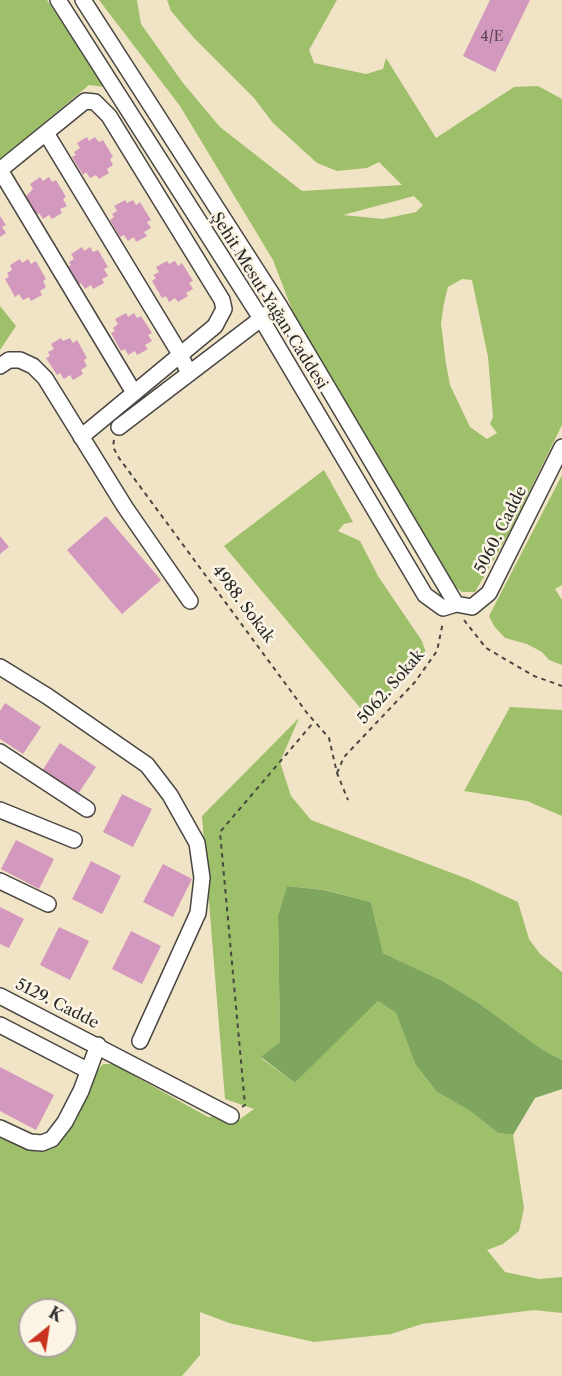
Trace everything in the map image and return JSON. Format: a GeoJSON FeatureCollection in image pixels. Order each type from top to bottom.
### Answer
{"type":"FeatureCollection","features":[{"type":"Feature","properties":{"kind":"street","name":"Şehit Mesut Yağan Caddesi"},"geometry":{"type":"LineString","coordinates":[[58,0],[262,320],[425,595],[449,606]]}},
{"type":"Feature","properties":{"kind":"street","name":"Şehit Mesut Yağan Caddesi"},"geometry":{"type":"LineString","coordinates":[[83,0],[279,305],[449,606]]}},
{"type":"Feature","properties":{"kind":"street"},"geometry":{"type":"LineString","coordinates":[[81,437],[133,391],[218,323],[224,309],[222,300],[110,116],[95,102],[85,101],[0,170],[133,391]]}},
{"type":"Feature","properties":{"kind":"street"},"geometry":{"type":"LineString","coordinates":[[46,133],[180,354],[189,374]]}},
{"type":"Feature","properties":{"kind":"street"},"geometry":{"type":"LineString","coordinates":[[119,428],[279,305]]}},
{"type":"Feature","properties":{"kind":"street"},"geometry":{"type":"LineString","coordinates":[[0,366],[9,360],[20,360],[39,371],[125,507],[190,601]]}},
{"type":"Feature","properties":{"kind":"street","name":"5060. Cadde"},"geometry":{"type":"LineString","coordinates":[[449,606],[472,607],[489,593],[562,447]]}},
{"type":"Feature","properties":{"kind":"street"},"geometry":{"type":"LineString","coordinates":[[0,667],[47,696],[147,765],[170,795],[197,843],[202,878],[198,913],[140,1041]]}},
{"type":"Feature","properties":{"kind":"street"},"geometry":{"type":"LineString","coordinates":[[0,752],[87,809]]}},
{"type":"Feature","properties":{"kind":"street"},"geometry":{"type":"LineString","coordinates":[[0,810],[74,840]]}},
{"type":"Feature","properties":{"kind":"street"},"geometry":{"type":"LineString","coordinates":[[0,881],[48,904]]}},
{"type":"Feature","properties":{"kind":"street","name":"5129. Cadde"},"geometry":{"type":"LineString","coordinates":[[0,996],[231,1116]]}},
{"type":"Feature","properties":{"kind":"street"},"geometry":{"type":"LineString","coordinates":[[0,1025],[87,1070]]}},
{"type":"Feature","properties":{"kind":"street"},"geometry":{"type":"LineString","coordinates":[[0,1128],[30,1142],[42,1143],[52,1139],[65,1122],[98,1045]]}},
{"type":"Feature","properties":{"kind":"path","name":"4988. Sokak"},"geometry":{"type":"LineString","coordinates":[[119,428],[114,437],[113,447],[119,458],[314,723],[328,738],[337,774],[348,800]]}},
{"type":"Feature","properties":{"kind":"path"},"geometry":{"type":"LineString","coordinates":[[449,606],[486,648],[534,676],[562,686]]}},
{"type":"Feature","properties":{"kind":"path","name":"5062. Sokak"},"geometry":{"type":"LineString","coordinates":[[337,774],[344,757],[415,682],[437,651],[449,606]]}},
{"type":"Feature","properties":{"kind":"path"},"geometry":{"type":"LineString","coordinates":[[231,1116],[244,1105],[220,832],[314,723]]}},
{"type":"Feature","properties":{"kind":"green space"},"geometry":{"type":"Polygon","coordinates":[[[0,0],[47,0],[105,87],[89,85],[0,160],[0,0]]]}},
{"type":"Feature","properties":{"kind":"green space"},"geometry":{"type":"Polygon","coordinates":[[[99,0],[137,0],[141,24],[183,83],[220,127],[302,191],[402,185],[379,162],[367,168],[337,171],[317,163],[273,123],[254,98],[194,38],[171,11],[167,0],[337,0],[309,50],[314,63],[366,74],[383,69],[386,58],[436,138],[514,87],[538,86],[562,99],[562,425],[508,535],[475,592],[462,592],[450,582],[430,551],[294,315],[273,260],[180,106],[99,0]],[[414,196],[343,215],[383,219],[416,212],[423,205],[414,196]],[[462,279],[448,287],[444,303],[441,323],[446,364],[450,385],[470,427],[487,439],[497,433],[490,424],[493,417],[488,357],[472,280],[462,279]]]}},
{"type":"Feature","properties":{"kind":"green space"},"geometry":{"type":"Polygon","coordinates":[[[0,306],[16,326],[0,350],[0,306]]]}},
{"type":"Feature","properties":{"kind":"green space"},"geometry":{"type":"Polygon","coordinates":[[[324,470],[353,522],[344,524],[338,531],[360,541],[378,576],[422,641],[427,656],[367,716],[224,546],[324,470]]]}},
{"type":"Feature","properties":{"kind":"green space"},"geometry":{"type":"Polygon","coordinates":[[[562,475],[562,585],[555,589],[562,600],[562,665],[549,660],[542,652],[527,644],[505,638],[494,626],[489,616],[562,475]]]}},
{"type":"Feature","properties":{"kind":"green space"},"geometry":{"type":"Polygon","coordinates":[[[510,707],[562,710],[562,816],[527,801],[464,791],[510,707]]]}},
{"type":"Feature","properties":{"kind":"green space"},"geometry":{"type":"Polygon","coordinates":[[[299,718],[280,762],[291,796],[311,820],[468,879],[518,902],[529,939],[540,954],[562,972],[562,1060],[543,1050],[480,1004],[443,981],[383,953],[371,902],[325,890],[287,886],[278,915],[280,1042],[261,1058],[295,1083],[378,1001],[396,1013],[415,1064],[437,1092],[470,1111],[498,1133],[513,1135],[524,1208],[519,1231],[503,1244],[487,1250],[505,1272],[539,1279],[562,1277],[562,1313],[534,1310],[422,1324],[391,1334],[314,1342],[229,1323],[200,1312],[200,1355],[182,1376],[0,1376],[0,1137],[38,1152],[58,1146],[76,1121],[98,1070],[103,1064],[113,1064],[208,1117],[217,1116],[236,1122],[254,1109],[225,1099],[202,816],[299,718]]]}},
{"type":"Feature","properties":{"kind":"green space"},"geometry":{"type":"Polygon","coordinates":[[[287,886],[324,890],[371,902],[383,953],[443,981],[480,1004],[543,1050],[562,1060],[562,1089],[535,1098],[513,1135],[498,1133],[470,1111],[437,1092],[415,1064],[396,1013],[378,1001],[295,1083],[261,1057],[280,1042],[278,915],[287,886]]]}},
{"type":"Feature","properties":{"kind":"building"},"geometry":{"type":"Polygon","coordinates":[[[490,0],[530,0],[495,72],[463,56],[490,0]]]}},
{"type":"Feature","properties":{"kind":"building"},"geometry":{"type":"Polygon","coordinates":[[[87,137],[89,141],[95,137],[99,142],[103,140],[113,157],[110,159],[113,165],[107,169],[109,173],[99,179],[96,175],[90,178],[86,172],[83,175],[72,157],[76,155],[74,152],[80,148],[77,143],[87,137]]]}},
{"type":"Feature","properties":{"kind":"building"},"geometry":{"type":"Polygon","coordinates":[[[40,177],[43,181],[49,177],[52,182],[56,180],[66,197],[63,199],[67,206],[60,209],[62,213],[52,219],[49,215],[43,219],[39,213],[36,215],[25,197],[33,189],[30,184],[40,177]]]}},
{"type":"Feature","properties":{"kind":"building"},"geometry":{"type":"Polygon","coordinates":[[[125,200],[127,203],[133,200],[136,205],[140,202],[151,220],[147,222],[151,228],[144,232],[147,236],[136,242],[134,237],[128,241],[124,235],[120,237],[110,220],[114,217],[112,214],[117,211],[114,206],[125,200]]]}},
{"type":"Feature","properties":{"kind":"building"},"geometry":{"type":"Polygon","coordinates":[[[0,216],[6,225],[2,227],[6,233],[0,237],[0,216]]]}},
{"type":"Feature","properties":{"kind":"building"},"geometry":{"type":"Polygon","coordinates":[[[82,247],[84,251],[90,247],[93,252],[98,250],[108,267],[104,269],[108,276],[102,279],[104,283],[93,289],[91,285],[85,289],[81,283],[78,285],[67,267],[74,259],[71,254],[82,247]]]}},
{"type":"Feature","properties":{"kind":"building"},"geometry":{"type":"Polygon","coordinates":[[[20,259],[22,263],[28,259],[31,264],[36,261],[46,279],[43,281],[46,287],[40,291],[42,295],[31,301],[29,297],[23,300],[19,294],[15,297],[5,279],[9,277],[7,273],[12,270],[10,265],[20,259]]]}},
{"type":"Feature","properties":{"kind":"building"},"geometry":{"type":"Polygon","coordinates":[[[167,261],[169,264],[175,261],[178,266],[182,263],[193,281],[189,283],[193,289],[186,293],[188,296],[178,302],[175,298],[169,302],[166,296],[162,298],[152,281],[156,278],[153,275],[159,272],[156,267],[167,261]]]}},
{"type":"Feature","properties":{"kind":"building"},"geometry":{"type":"Polygon","coordinates":[[[126,313],[128,317],[134,313],[137,318],[141,316],[152,333],[148,335],[152,341],[145,345],[148,349],[137,355],[135,351],[128,355],[125,349],[121,351],[111,333],[115,331],[113,328],[118,324],[115,319],[126,313]]]}},
{"type":"Feature","properties":{"kind":"building"},"geometry":{"type":"Polygon","coordinates":[[[61,338],[63,341],[70,338],[73,343],[77,340],[87,358],[84,360],[87,366],[81,370],[83,374],[73,380],[70,375],[64,379],[60,373],[57,375],[46,358],[50,356],[48,352],[54,349],[51,344],[61,338]]]}},
{"type":"Feature","properties":{"kind":"building"},"geometry":{"type":"Polygon","coordinates":[[[106,516],[161,580],[122,614],[67,550],[106,516]]]}},
{"type":"Feature","properties":{"kind":"building"},"geometry":{"type":"Polygon","coordinates":[[[0,536],[9,547],[0,554],[0,536]]]}},
{"type":"Feature","properties":{"kind":"building"},"geometry":{"type":"Polygon","coordinates":[[[5,703],[41,727],[23,754],[0,739],[0,711],[5,703]]]}},
{"type":"Feature","properties":{"kind":"building"},"geometry":{"type":"Polygon","coordinates":[[[60,743],[96,767],[78,794],[42,771],[60,743]]]}},
{"type":"Feature","properties":{"kind":"building"},"geometry":{"type":"Polygon","coordinates":[[[122,794],[152,809],[133,847],[103,832],[122,794]]]}},
{"type":"Feature","properties":{"kind":"building"},"geometry":{"type":"Polygon","coordinates":[[[16,840],[54,859],[39,889],[1,869],[16,840]]]}},
{"type":"Feature","properties":{"kind":"building"},"geometry":{"type":"Polygon","coordinates":[[[91,861],[121,876],[102,914],[72,899],[91,861]]]}},
{"type":"Feature","properties":{"kind":"building"},"geometry":{"type":"Polygon","coordinates":[[[163,864],[192,879],[173,917],[143,902],[163,864]]]}},
{"type":"Feature","properties":{"kind":"building"},"geometry":{"type":"Polygon","coordinates":[[[0,907],[24,919],[9,948],[0,944],[0,907]]]}},
{"type":"Feature","properties":{"kind":"building"},"geometry":{"type":"Polygon","coordinates":[[[59,927],[89,941],[70,980],[40,965],[59,927]]]}},
{"type":"Feature","properties":{"kind":"building"},"geometry":{"type":"Polygon","coordinates":[[[131,931],[161,946],[142,984],[112,969],[131,931]]]}},
{"type":"Feature","properties":{"kind":"building"},"geometry":{"type":"Polygon","coordinates":[[[0,1067],[54,1095],[36,1130],[0,1111],[0,1067]]]}}]}
